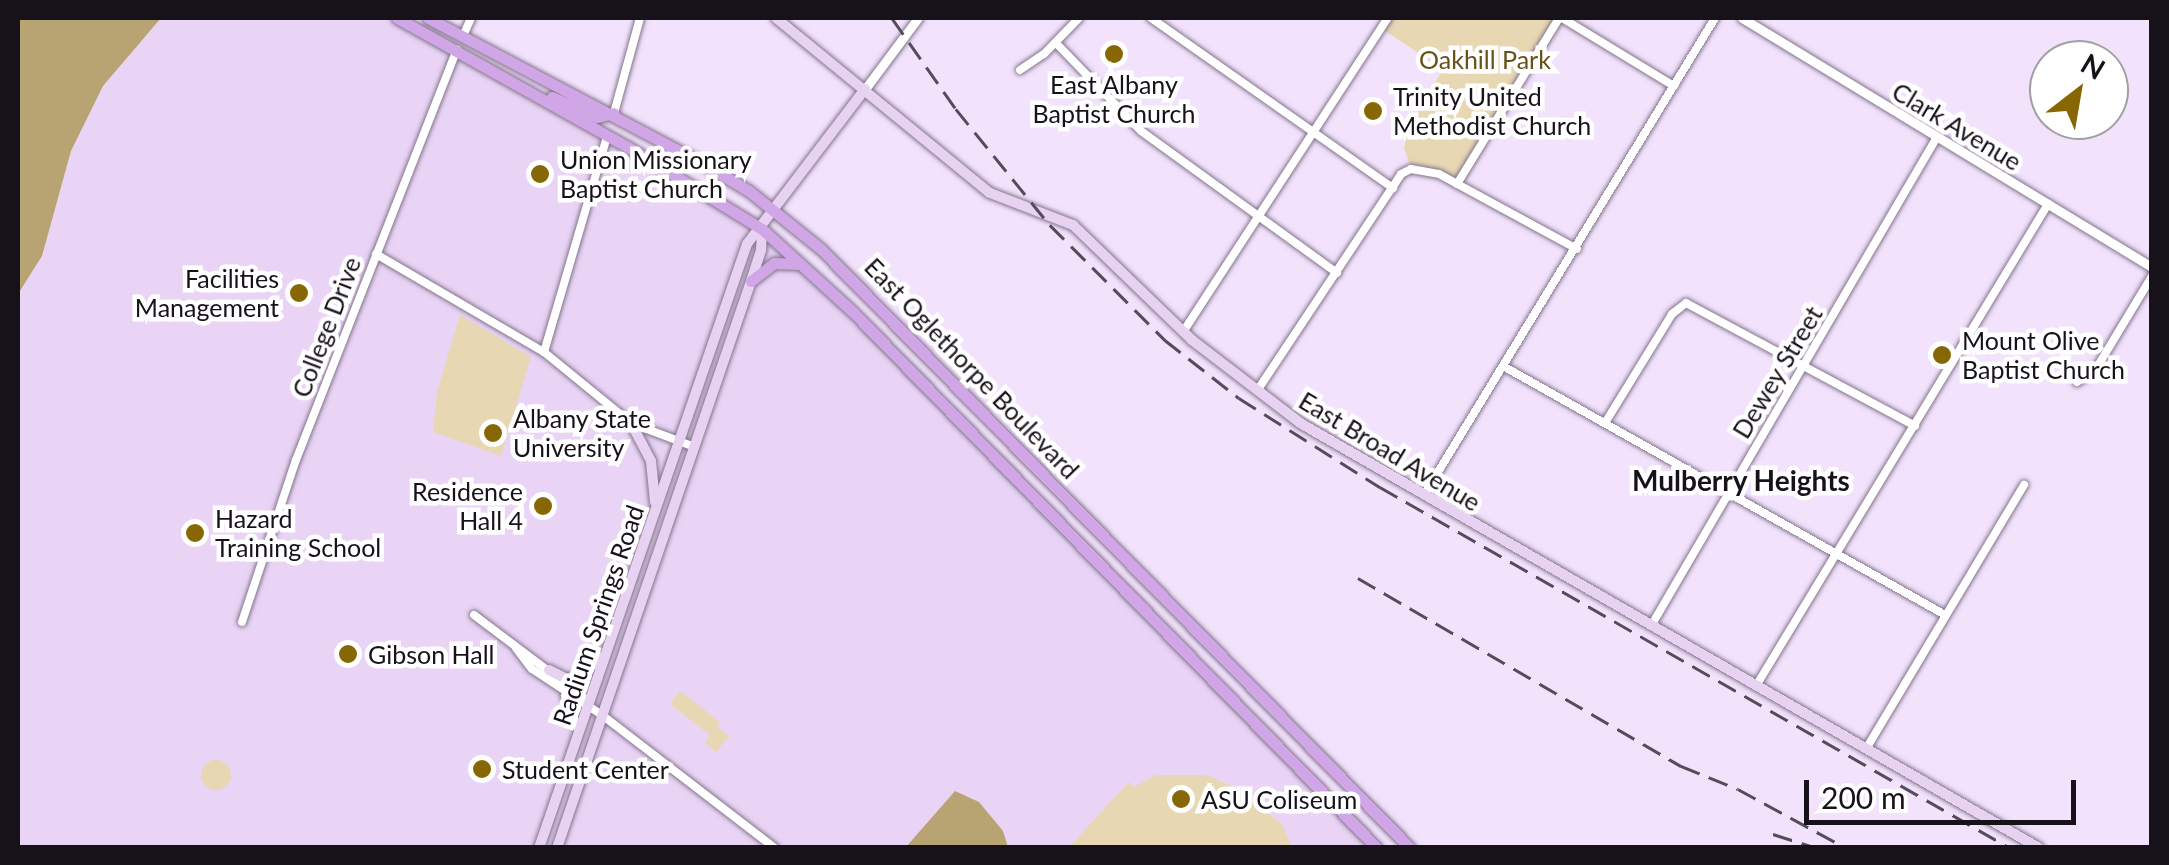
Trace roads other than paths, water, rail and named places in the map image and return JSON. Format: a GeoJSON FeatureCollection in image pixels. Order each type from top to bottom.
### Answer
{"type":"FeatureCollection","features":[{"type":"Feature","properties":{"kind":"main road","name":"East Oglethorpe Boulevard"},"geometry":{"type":"LineString","coordinates":[[397,18],[607,136],[762,230],[803,265],[1377,848]]}},
{"type":"Feature","properties":{"kind":"main road","name":"East Oglethorpe Boulevard"},"geometry":{"type":"LineString","coordinates":[[428,18],[614,113],[725,176],[773,210],[852,278],[1410,848]]}},
{"type":"Feature","properties":{"kind":"main road","name":"East Broad Avenue"},"geometry":{"type":"LineString","coordinates":[[776,18],[990,193],[1073,225],[1183,332],[1300,423],[2039,848]]}},
{"type":"Feature","properties":{"kind":"main road"},"geometry":{"type":"LineString","coordinates":[[502,76],[596,117],[614,113]]}},
{"type":"Feature","properties":{"kind":"main road","name":"Radium Springs Road"},"geometry":{"type":"LineString","coordinates":[[557,848],[696,447],[751,280],[762,230],[865,89]]}},
{"type":"Feature","properties":{"kind":"main road","name":"Radium Springs Road"},"geometry":{"type":"LineString","coordinates":[[539,848],[746,244],[762,230]]}},
{"type":"Feature","properties":{"kind":"main road"},"geometry":{"type":"LineString","coordinates":[[751,280],[774,262],[803,265]]}},
{"type":"Feature","properties":{"kind":"main road"},"geometry":{"type":"LineString","coordinates":[[631,424],[651,461],[655,508]]}},
{"type":"Feature","properties":{"kind":"main road"},"geometry":{"type":"LineString","coordinates":[[549,670],[567,679],[578,678],[608,648]]}},
{"type":"Feature","properties":{"kind":"street"},"geometry":{"type":"LineString","coordinates":[[463,36],[471,18]]}},
{"type":"Feature","properties":{"kind":"street"},"geometry":{"type":"LineString","coordinates":[[614,113],[640,18]]}},
{"type":"Feature","properties":{"kind":"street"},"geometry":{"type":"LineString","coordinates":[[865,89],[918,18]]}},
{"type":"Feature","properties":{"kind":"street"},"geometry":{"type":"LineString","coordinates":[[1020,70],[1056,43],[1078,18]]}},
{"type":"Feature","properties":{"kind":"street"},"geometry":{"type":"LineString","coordinates":[[1151,18],[1392,188]]}},
{"type":"Feature","properties":{"kind":"street"},"geometry":{"type":"LineString","coordinates":[[1183,332],[1388,18]]}},
{"type":"Feature","properties":{"kind":"street"},"geometry":{"type":"LineString","coordinates":[[1458,184],[1560,18],[1674,86]]}},
{"type":"Feature","properties":{"kind":"street"},"geometry":{"type":"LineString","coordinates":[[1424,495],[1716,18]]}},
{"type":"Feature","properties":{"kind":"street","name":"Clark Avenue"},"geometry":{"type":"LineString","coordinates":[[1742,18],[2152,267]]}},
{"type":"Feature","properties":{"kind":"street"},"geometry":{"type":"LineString","coordinates":[[1056,43],[1141,132],[1337,273]]}},
{"type":"Feature","properties":{"kind":"street","name":"College Drive"},"geometry":{"type":"LineString","coordinates":[[242,622],[296,460],[456,49]]}},
{"type":"Feature","properties":{"kind":"street"},"geometry":{"type":"LineString","coordinates":[[544,352],[607,136]]}},
{"type":"Feature","properties":{"kind":"street","name":"Dewey Street"},"geometry":{"type":"LineString","coordinates":[[1652,626],[1937,137]]}},
{"type":"Feature","properties":{"kind":"street"},"geometry":{"type":"LineString","coordinates":[[1257,391],[1392,188],[1411,168],[1439,174],[1577,249]]}},
{"type":"Feature","properties":{"kind":"street"},"geometry":{"type":"LineString","coordinates":[[1756,686],[2048,204]]}},
{"type":"Feature","properties":{"kind":"street"},"geometry":{"type":"LineString","coordinates":[[376,254],[544,352],[631,424],[696,447]]}},
{"type":"Feature","properties":{"kind":"street"},"geometry":{"type":"LineString","coordinates":[[2077,382],[2096,369],[2152,276]]}},
{"type":"Feature","properties":{"kind":"street"},"geometry":{"type":"LineString","coordinates":[[1605,423],[1672,314],[1690,304],[1915,426]]}},
{"type":"Feature","properties":{"kind":"street"},"geometry":{"type":"LineString","coordinates":[[1503,366],[1946,614]]}},
{"type":"Feature","properties":{"kind":"street"},"geometry":{"type":"LineString","coordinates":[[1866,748],[2024,485]]}},
{"type":"Feature","properties":{"kind":"street"},"geometry":{"type":"LineString","coordinates":[[474,615],[774,848]]}},
{"type":"Feature","properties":{"kind":"street"},"geometry":{"type":"LineString","coordinates":[[516,648],[571,702],[579,734]]}},
{"type":"Feature","properties":{"kind":"street"},"geometry":{"type":"LineString","coordinates":[[558,689],[589,705]]}},
{"type":"Feature","properties":{"kind":"railway"},"geometry":{"type":"LineString","coordinates":[[892,18],[956,109],[1050,225],[1165,340],[1239,398],[1380,487],[2010,848]]}},
{"type":"Feature","properties":{"kind":"railway"},"geometry":{"type":"LineString","coordinates":[[1358,578],[1681,766],[1738,789],[1846,848]]}},
{"type":"Feature","properties":{"kind":"railway"},"geometry":{"type":"LineString","coordinates":[[1773,834],[1817,848]]}},
{"type":"Feature","properties":{"kind":"place","name":"East Albany Baptist Church"},"geometry":{"type":"Point","coordinates":[1114,54]}},
{"type":"Feature","properties":{"kind":"place","name":"Trinity United Methodist Church"},"geometry":{"type":"Point","coordinates":[1373,111]}},
{"type":"Feature","properties":{"kind":"place","name":"Union Missionary Baptist Church"},"geometry":{"type":"Point","coordinates":[540,174]}},
{"type":"Feature","properties":{"kind":"place","name":"Facilities Management"},"geometry":{"type":"Point","coordinates":[299,293]}},
{"type":"Feature","properties":{"kind":"place","name":"Mount Olive Baptist Church"},"geometry":{"type":"Point","coordinates":[1942,355]}},
{"type":"Feature","properties":{"kind":"place","name":"Albany State University"},"geometry":{"type":"Point","coordinates":[493,433]}},
{"type":"Feature","properties":{"kind":"place","name":"Residence Hall 4"},"geometry":{"type":"Point","coordinates":[543,506]}},
{"type":"Feature","properties":{"kind":"place","name":"Hazard Training School"},"geometry":{"type":"Point","coordinates":[195,533]}},
{"type":"Feature","properties":{"kind":"place","name":"Gibson Hall"},"geometry":{"type":"Point","coordinates":[348,654]}},
{"type":"Feature","properties":{"kind":"place","name":"Student Center"},"geometry":{"type":"Point","coordinates":[482,769]}},
{"type":"Feature","properties":{"kind":"place","name":"ASU Coliseum"},"geometry":{"type":"Point","coordinates":[1181,799]}},
{"type":"Feature","properties":{"kind":"district","name":"Mulberry Heights"},"geometry":{"type":"Point","coordinates":[1741,480]}},
{"type":"Feature","properties":{"kind":"park label","name":"Oakhill Park"},"geometry":{"type":"Point","coordinates":[1485,59]}}]}
